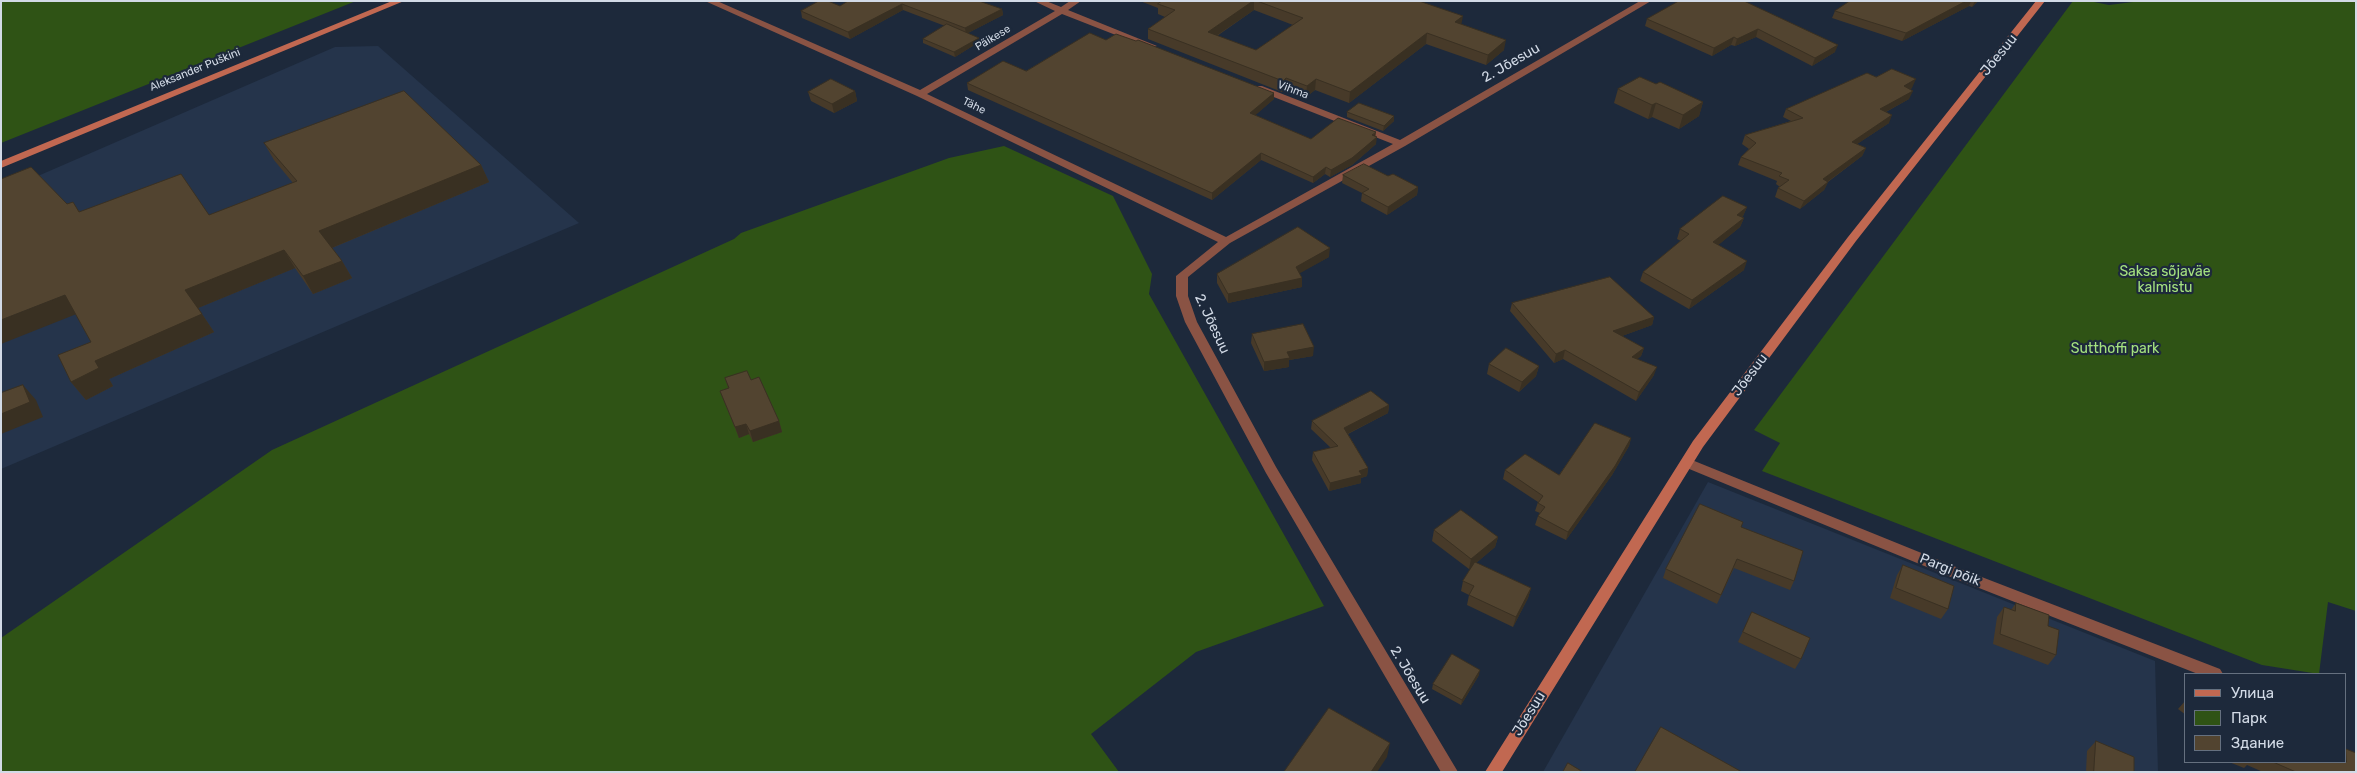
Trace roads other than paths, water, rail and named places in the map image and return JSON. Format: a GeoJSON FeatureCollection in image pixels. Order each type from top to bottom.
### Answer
{"type":"FeatureCollection","features":[{"type":"Feature","properties":{"kind":"street","name":"Aleksander Puškini"},"geometry":{"type":"LineString","coordinates":[[1,165],[400,1]]}},
{"type":"Feature","properties":{"kind":"street","name":"Tähe"},"geometry":{"type":"LineString","coordinates":[[709,1],[920,94],[1226,241]]}},
{"type":"Feature","properties":{"kind":"street"},"geometry":{"type":"LineString","coordinates":[[1038,1],[1162,50]]}},
{"type":"Feature","properties":{"kind":"street","name":"Päikese"},"geometry":{"type":"LineString","coordinates":[[920,94],[1077,1]]}},
{"type":"Feature","properties":{"kind":"street","name":"2. Jõesuu"},"geometry":{"type":"LineString","coordinates":[[1450,772],[1271,470],[1191,322],[1182,296],[1182,276],[1226,241],[1401,144],[1647,1]]}},
{"type":"Feature","properties":{"kind":"street","name":"Jõesuu"},"geometry":{"type":"LineString","coordinates":[[1493,772],[1687,462],[1852,239],[2041,1]]}},
{"type":"Feature","properties":{"kind":"street","name":"Vihma"},"geometry":{"type":"LineString","coordinates":[[1245,83],[1401,144]]}},
{"type":"Feature","properties":{"kind":"street","name":"Pargi põik"},"geometry":{"type":"LineString","coordinates":[[1687,462],[1956,573],[2212,673]]}},
{"type":"Feature","properties":{"kind":"park label","name":"Saksa sõjaväe kalmistu"},"geometry":{"type":"Point","coordinates":[2165,280]}},
{"type":"Feature","properties":{"kind":"park label","name":"Sutthoffi park"},"geometry":{"type":"Point","coordinates":[2115,349]}}]}
